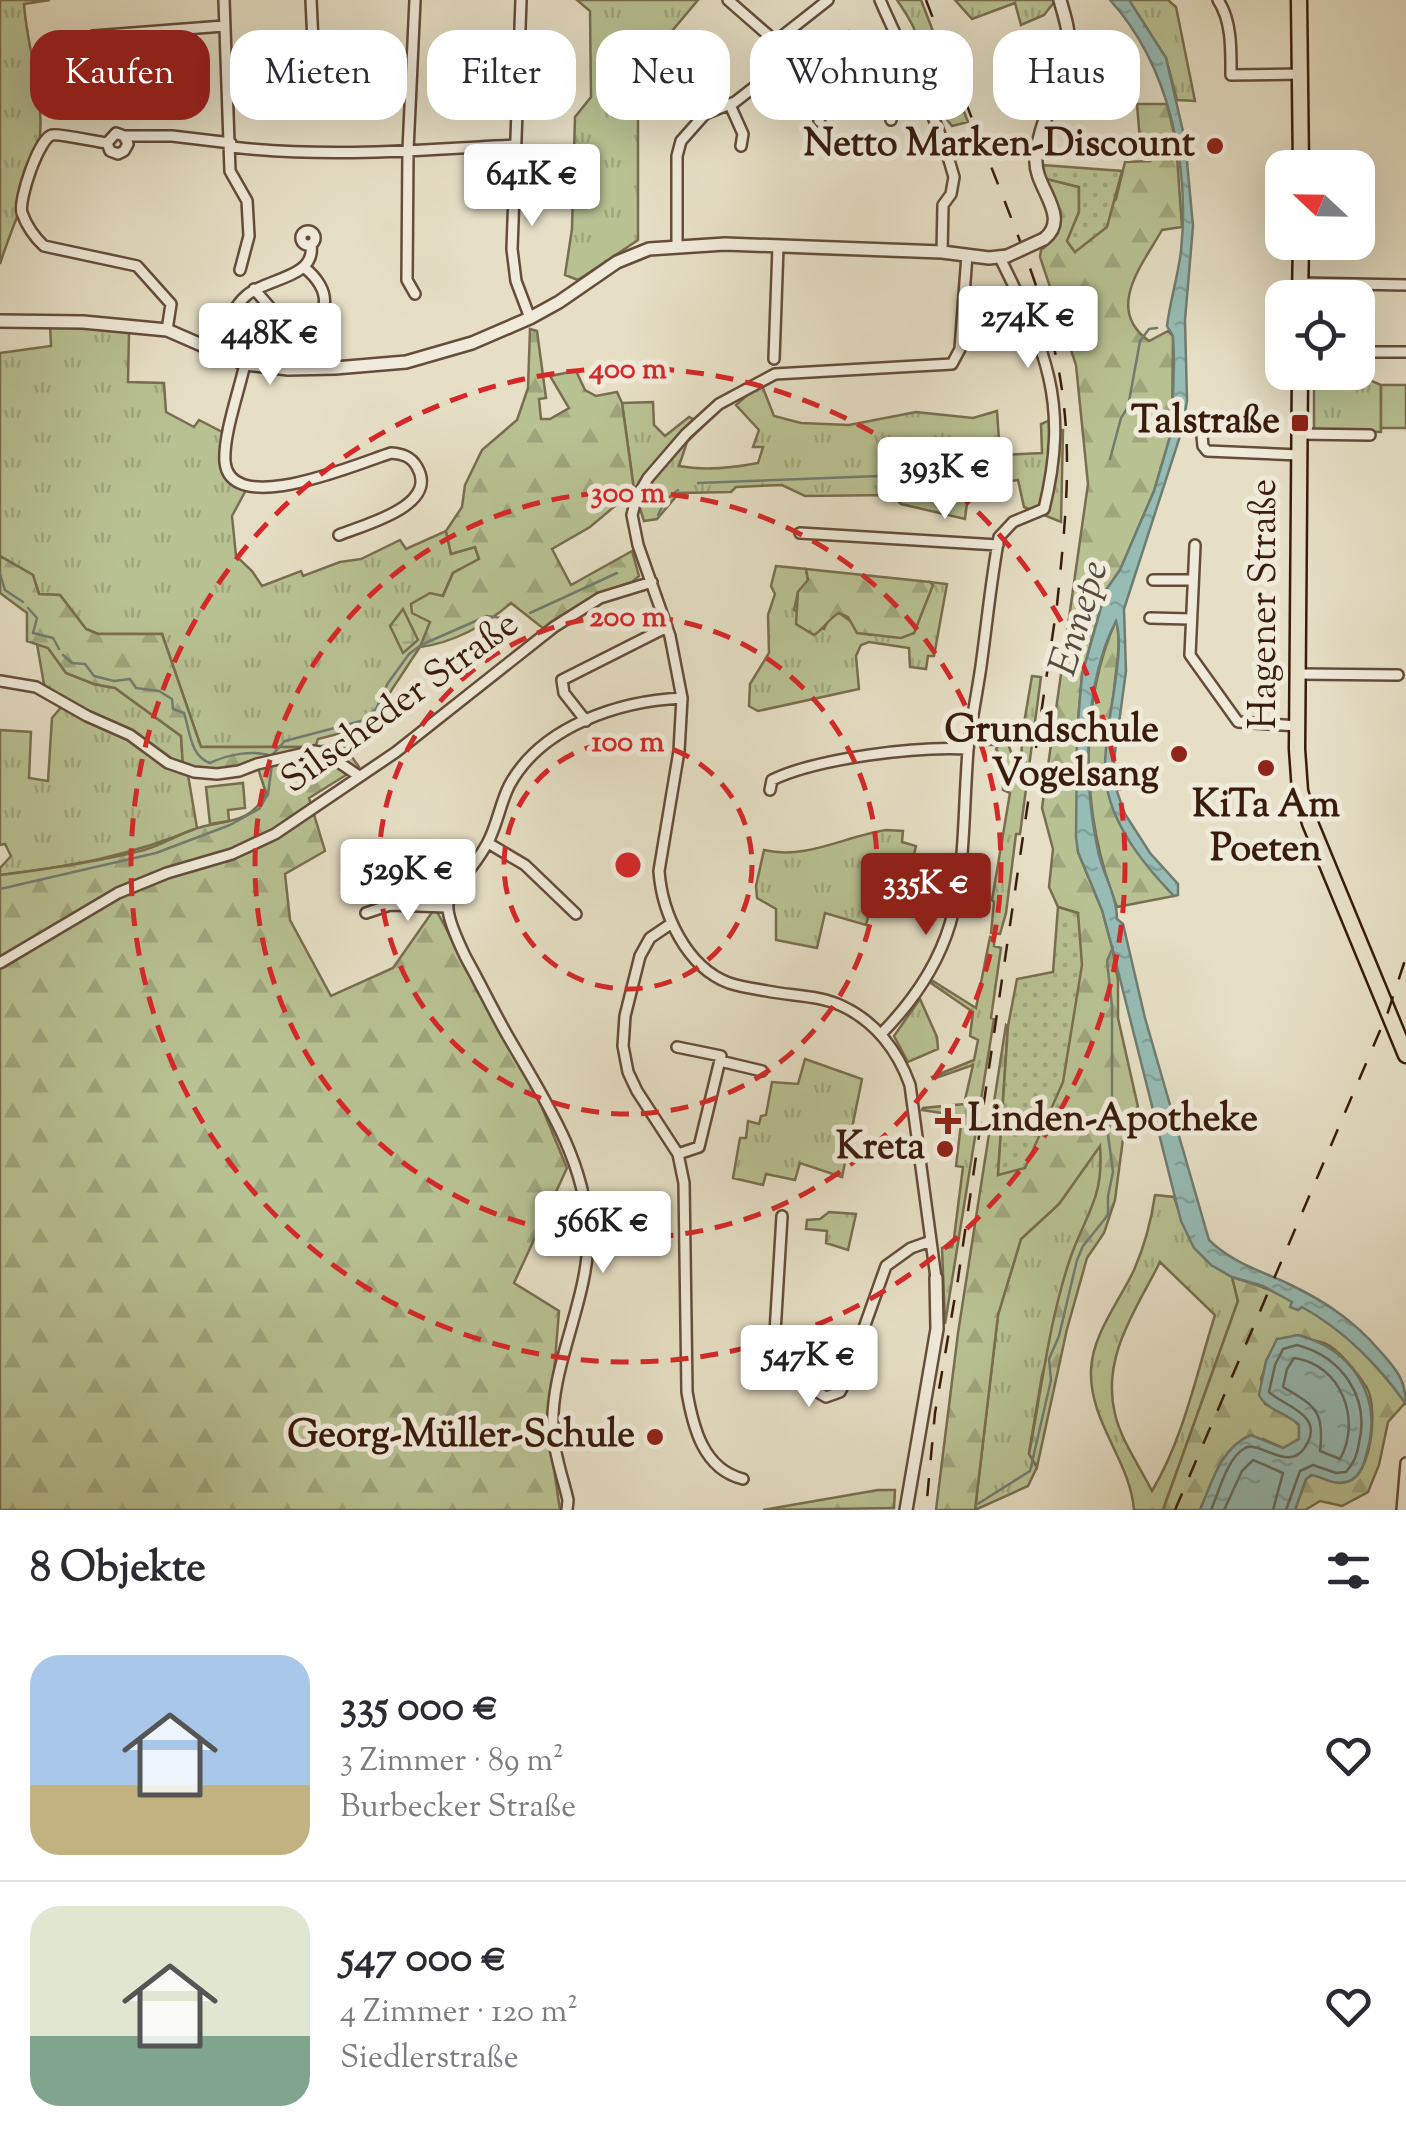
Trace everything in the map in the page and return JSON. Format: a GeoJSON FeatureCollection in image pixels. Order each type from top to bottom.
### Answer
{"type":"FeatureCollection","features":[{"type":"Feature","properties":{"kind":"main road"},"geometry":{"type":"LineString","coordinates":[[1299,0],[1301,150]]}},
{"type":"Feature","properties":{"kind":"main road","name":"Hagener Straße"},"geometry":{"type":"LineString","coordinates":[[1300,390],[1298,766],[1305,810],[1400,1022],[1406,1055]]}},
{"type":"Feature","properties":{"kind":"street"},"geometry":{"type":"LineString","coordinates":[[224,0],[231,176],[247,201],[249,236],[240,270]]}},
{"type":"Feature","properties":{"kind":"street"},"geometry":{"type":"LineString","coordinates":[[311,0],[312,30]]}},
{"type":"Feature","properties":{"kind":"street"},"geometry":{"type":"LineString","coordinates":[[415,294],[407,280],[408,150],[416,0]]}},
{"type":"Feature","properties":{"kind":"street"},"geometry":{"type":"LineString","coordinates":[[521,0],[514,145],[514,266],[530,318]]}},
{"type":"Feature","properties":{"kind":"street"},"geometry":{"type":"LineString","coordinates":[[728,0],[766,30]]}},
{"type":"Feature","properties":{"kind":"street"},"geometry":{"type":"LineString","coordinates":[[790,30],[828,0]]}},
{"type":"Feature","properties":{"kind":"street"},"geometry":{"type":"LineString","coordinates":[[880,0],[893,30]]}},
{"type":"Feature","properties":{"kind":"street"},"geometry":{"type":"LineString","coordinates":[[0,320],[166,330],[245,364],[288,370],[406,362],[472,343],[530,318],[634,252],[677,246],[778,247],[1004,257],[1052,232],[1055,217],[1038,180],[1036,156],[1068,47],[1060,0]]}},
{"type":"Feature","properties":{"kind":"street"},"geometry":{"type":"LineString","coordinates":[[1218,0],[1225,11],[1231,75],[1301,74]]}},
{"type":"Feature","properties":{"kind":"street"},"geometry":{"type":"LineString","coordinates":[[172,30],[224,26]]}},
{"type":"Feature","properties":{"kind":"street"},"geometry":{"type":"LineString","coordinates":[[741,146],[742,134],[730,105],[750,90]]}},
{"type":"Feature","properties":{"kind":"street"},"geometry":{"type":"LineString","coordinates":[[677,246],[678,150],[699,120]]}},
{"type":"Feature","properties":{"kind":"street"},"geometry":{"type":"LineString","coordinates":[[933,120],[954,177],[944,206],[942,252]]}},
{"type":"Feature","properties":{"kind":"street"},"geometry":{"type":"LineString","coordinates":[[107,143],[71,140],[56,134],[42,141],[22,202],[23,215],[44,246],[142,269],[170,304],[166,330]]}},
{"type":"Feature","properties":{"kind":"street"},"geometry":{"type":"LineString","coordinates":[[107,143],[113,134],[154,134],[314,153],[514,145]]}},
{"type":"Feature","properties":{"kind":"street"},"geometry":{"type":"LineString","coordinates":[[107,143],[113,153],[122,153],[128,144],[124,136]]}},
{"type":"Feature","properties":{"kind":"street"},"geometry":{"type":"LineString","coordinates":[[216,352],[234,310],[254,289],[305,268],[311,258],[311,244]]}},
{"type":"Feature","properties":{"kind":"street"},"geometry":{"type":"LineString","coordinates":[[774,359],[778,247]]}},
{"type":"Feature","properties":{"kind":"street"},"geometry":{"type":"LineString","coordinates":[[906,1510],[937,1329],[936,1278],[910,1085],[881,1034],[839,1004],[769,992],[720,978],[697,960],[672,923],[660,872],[679,751],[682,698],[668,627],[638,545],[632,515],[648,478],[686,434],[718,404],[776,374],[952,364],[960,349],[967,255]]}},
{"type":"Feature","properties":{"kind":"street"},"geometry":{"type":"LineString","coordinates":[[881,1034],[916,996],[950,930],[962,874],[968,749],[999,537],[1013,522],[1044,509],[1049,487],[1054,416],[1051,379],[1038,333],[1004,257]]}},
{"type":"Feature","properties":{"kind":"street"},"geometry":{"type":"LineString","coordinates":[[254,289],[281,320],[320,310],[325,297],[319,282],[305,268]]}},
{"type":"Feature","properties":{"kind":"street"},"geometry":{"type":"LineString","coordinates":[[1375,286],[1406,285]]}},
{"type":"Feature","properties":{"kind":"street"},"geometry":{"type":"LineString","coordinates":[[1375,352],[1406,352]]}},
{"type":"Feature","properties":{"kind":"street"},"geometry":{"type":"LineString","coordinates":[[245,364],[225,456],[225,465],[237,484],[253,490],[276,487],[390,453],[408,456],[415,463],[420,482],[406,508],[339,535]]}},
{"type":"Feature","properties":{"kind":"street"},"geometry":{"type":"LineString","coordinates":[[1201,426],[1207,451],[1299,454]]}},
{"type":"Feature","properties":{"kind":"street"},"geometry":{"type":"LineString","coordinates":[[1300,434],[1370,436]]}},
{"type":"Feature","properties":{"kind":"street"},"geometry":{"type":"LineString","coordinates":[[800,534],[998,545]]}},
{"type":"Feature","properties":{"kind":"street"},"geometry":{"type":"LineString","coordinates":[[1195,545],[1190,656],[1233,718],[1245,724],[1298,726]]}},
{"type":"Feature","properties":{"kind":"street"},"geometry":{"type":"LineString","coordinates":[[1152,580],[1193,580]]}},
{"type":"Feature","properties":{"kind":"street","name":"Silscheder Straße"},"geometry":{"type":"LineString","coordinates":[[0,963],[118,893],[167,873],[232,854],[275,834],[465,700],[554,627],[600,598],[652,582]]}},
{"type":"Feature","properties":{"kind":"street"},"geometry":{"type":"LineString","coordinates":[[1150,618],[1190,618]]}},
{"type":"Feature","properties":{"kind":"street"},"geometry":{"type":"LineString","coordinates":[[586,721],[564,692],[562,680],[668,627]]}},
{"type":"Feature","properties":{"kind":"street"},"geometry":{"type":"LineString","coordinates":[[1298,674],[1398,676]]}},
{"type":"Feature","properties":{"kind":"street"},"geometry":{"type":"LineString","coordinates":[[0,682],[36,687],[130,735],[168,763],[194,772],[239,772],[314,750],[359,776]]}},
{"type":"Feature","properties":{"kind":"street"},"geometry":{"type":"LineString","coordinates":[[567,1510],[553,1434],[556,1396],[584,1268],[588,1231],[583,1193],[564,1138],[466,958],[446,907],[452,890],[488,843],[510,783],[539,751],[610,709],[642,701],[682,698]]}},
{"type":"Feature","properties":{"kind":"street"},"geometry":{"type":"LineString","coordinates":[[770,790],[772,780],[800,770],[924,748],[968,749]]}},
{"type":"Feature","properties":{"kind":"street"},"geometry":{"type":"LineString","coordinates":[[488,843],[513,856],[576,914]]}},
{"type":"Feature","properties":{"kind":"street"},"geometry":{"type":"LineString","coordinates":[[366,912],[390,905],[446,907]]}},
{"type":"Feature","properties":{"kind":"street"},"geometry":{"type":"LineString","coordinates":[[672,923],[650,938],[640,956],[625,1016],[623,1046],[628,1072],[678,1154],[685,1190],[686,1378],[692,1420],[708,1456],[720,1468],[743,1478]]}},
{"type":"Feature","properties":{"kind":"street"},"geometry":{"type":"LineString","coordinates":[[677,1047],[721,1056],[699,1146],[678,1154]]}},
{"type":"Feature","properties":{"kind":"street"},"geometry":{"type":"LineString","coordinates":[[720,1060],[762,1071]]}},
{"type":"Feature","properties":{"kind":"street"},"geometry":{"type":"LineString","coordinates":[[782,1216],[773,1366],[826,1397],[840,1392],[844,1384],[886,1266],[911,1248],[931,1241]]}},
{"type":"Feature","properties":{"kind":"street"},"geometry":{"type":"LineString","coordinates":[[1402,1510],[1406,1463]]}},
{"type":"Feature","properties":{"kind":"green space"},"geometry":{"type":"Polygon","coordinates":[[[0,0],[50,0],[24,4],[30,45],[30,120],[40,120],[39,144],[0,264],[0,0]]]}},
{"type":"Feature","properties":{"kind":"green space"},"geometry":{"type":"Polygon","coordinates":[[[577,0],[698,0],[673,30],[596,30],[596,120],[638,120],[638,240],[578,280],[565,275],[572,229],[575,120],[591,97],[590,11],[577,0]]]}},
{"type":"Feature","properties":{"kind":"green space"},"geometry":{"type":"Polygon","coordinates":[[[897,0],[921,0],[933,30],[914,30],[897,0]]]}},
{"type":"Feature","properties":{"kind":"green space"},"geometry":{"type":"Polygon","coordinates":[[[955,0],[1055,1],[1044,15],[1021,25],[1015,3],[972,19],[955,0]]]}},
{"type":"Feature","properties":{"kind":"green space"},"geometry":{"type":"Polygon","coordinates":[[[1129,0],[1168,0],[1176,7],[1195,101],[1177,100],[1166,58],[1129,0]]]}},
{"type":"Feature","properties":{"kind":"green space"},"geometry":{"type":"Polygon","coordinates":[[[1140,104],[1167,104],[1176,142],[1182,227],[1162,230],[1138,272],[1128,301],[1129,315],[1149,341],[1168,331],[1173,336],[1172,430],[1154,491],[1120,570],[1106,590],[1082,675],[1077,733],[1078,852],[1102,910],[1112,947],[1118,980],[1118,1018],[1138,1107],[1126,1116],[1115,1200],[1104,1233],[1087,1258],[1037,1467],[1029,1454],[1051,1329],[1071,1256],[1097,1192],[1100,1146],[1059,1204],[1021,1239],[998,1315],[975,1510],[936,1510],[958,1333],[1006,1025],[998,1174],[1078,913],[1058,907],[1049,887],[1053,849],[1042,808],[1088,484],[1076,365],[1040,257],[1058,225],[1056,207],[1043,178],[1079,187],[1079,212],[1067,241],[1075,252],[1116,199],[1125,162],[1150,161],[1140,141],[1140,104]]]}},
{"type":"Feature","properties":{"kind":"green space"},"geometry":{"type":"Polygon","coordinates":[[[947,120],[968,122],[952,126],[947,120]]]}},
{"type":"Feature","properties":{"kind":"green space"},"geometry":{"type":"Polygon","coordinates":[[[1042,165],[1122,171],[1107,227],[1075,252],[1067,241],[1079,212],[1079,187],[1043,178],[1042,165]]]}},
{"type":"Feature","properties":{"kind":"green space"},"geometry":{"type":"Polygon","coordinates":[[[50,323],[129,332],[128,382],[164,383],[166,412],[194,427],[199,420],[226,434],[221,445],[223,460],[229,474],[246,490],[232,516],[236,556],[262,586],[301,571],[303,576],[340,562],[361,559],[400,540],[406,549],[446,531],[451,554],[475,547],[479,559],[453,573],[420,647],[368,726],[318,739],[315,747],[201,747],[162,634],[98,634],[86,629],[60,595],[39,594],[33,575],[0,556],[0,353],[51,346],[50,323]]]}},
{"type":"Feature","properties":{"kind":"green space"},"geometry":{"type":"Polygon","coordinates":[[[530,329],[537,331],[546,398],[539,399],[541,419],[550,419],[569,408],[550,376],[576,371],[585,390],[596,396],[617,392],[622,403],[634,490],[590,527],[552,549],[571,585],[632,551],[639,576],[597,594],[544,629],[511,603],[468,632],[420,647],[430,622],[412,613],[411,604],[430,593],[443,596],[453,573],[479,559],[475,547],[451,554],[446,531],[462,507],[465,485],[482,450],[517,420],[528,388],[530,329]]]}},
{"type":"Feature","properties":{"kind":"green space"},"geometry":{"type":"Polygon","coordinates":[[[1375,382],[1381,385],[1381,432],[1314,430],[1314,390],[1375,390],[1375,382]]]}},
{"type":"Feature","properties":{"kind":"green space"},"geometry":{"type":"Polygon","coordinates":[[[761,383],[774,416],[801,423],[849,425],[916,412],[973,418],[997,411],[1000,455],[1042,453],[1041,424],[1050,420],[1051,431],[1063,430],[1061,522],[1024,507],[1018,480],[969,487],[965,519],[901,504],[892,495],[805,496],[782,485],[736,487],[731,492],[679,493],[657,519],[644,521],[634,490],[622,403],[653,402],[654,425],[665,436],[689,417],[704,425],[687,442],[679,466],[738,466],[758,463],[763,447],[753,447],[759,430],[736,405],[761,383]]]}},
{"type":"Feature","properties":{"kind":"green space"},"geometry":{"type":"Polygon","coordinates":[[[1381,385],[1406,385],[1406,428],[1381,428],[1381,385]]]}},
{"type":"Feature","properties":{"kind":"green space"},"geometry":{"type":"Polygon","coordinates":[[[0,556],[33,575],[39,594],[60,595],[86,629],[98,634],[162,634],[201,747],[315,747],[342,743],[359,767],[309,798],[325,851],[285,874],[290,920],[331,996],[393,968],[435,908],[538,1098],[567,1168],[514,1283],[559,1311],[549,1435],[560,1510],[0,1510],[0,875],[144,850],[195,829],[244,816],[260,804],[266,793],[256,762],[219,772],[183,766],[181,736],[115,688],[66,673],[48,648],[27,641],[27,613],[0,593],[0,556]]]}},
{"type":"Feature","properties":{"kind":"green space"},"geometry":{"type":"Polygon","coordinates":[[[776,566],[806,569],[808,580],[798,592],[794,610],[824,629],[829,618],[839,613],[870,635],[914,633],[932,586],[930,582],[947,584],[934,656],[928,656],[926,669],[910,667],[909,648],[869,642],[861,645],[856,656],[859,689],[758,711],[749,706],[750,684],[769,653],[768,615],[775,594],[771,586],[776,566]]]}},
{"type":"Feature","properties":{"kind":"green space"},"geometry":{"type":"Polygon","coordinates":[[[806,569],[933,585],[914,633],[901,638],[857,633],[848,617],[839,613],[814,635],[796,624],[798,592],[808,580],[806,569]]]}},
{"type":"Feature","properties":{"kind":"green space"},"geometry":{"type":"Polygon","coordinates":[[[403,609],[418,640],[403,653],[390,626],[403,609]]]}},
{"type":"Feature","properties":{"kind":"green space"},"geometry":{"type":"Polygon","coordinates":[[[1116,620],[1118,655],[1108,754],[1113,802],[1133,845],[1174,896],[1117,907],[1097,837],[1089,764],[1095,690],[1116,620]]]}},
{"type":"Feature","properties":{"kind":"green space"},"geometry":{"type":"Polygon","coordinates":[[[37,644],[48,647],[66,673],[115,688],[181,736],[183,766],[45,690],[37,644]]]}},
{"type":"Feature","properties":{"kind":"green space"},"geometry":{"type":"Polygon","coordinates":[[[1032,676],[1041,677],[1020,834],[1016,834],[1000,934],[991,933],[992,900],[1010,793],[1003,790],[1003,761],[996,749],[999,745],[984,745],[985,736],[1006,738],[1021,775],[1022,735],[1032,676]]]}},
{"type":"Feature","properties":{"kind":"green space"},"geometry":{"type":"Polygon","coordinates":[[[64,704],[194,773],[188,775],[197,828],[100,859],[0,875],[0,868],[11,856],[5,844],[0,845],[0,730],[31,732],[29,778],[48,781],[52,718],[64,704]]]}},
{"type":"Feature","properties":{"kind":"green space"},"geometry":{"type":"Polygon","coordinates":[[[243,783],[245,808],[228,810],[229,821],[210,824],[206,787],[243,783]]]}},
{"type":"Feature","properties":{"kind":"green space"},"geometry":{"type":"Polygon","coordinates":[[[886,830],[903,831],[902,842],[916,846],[907,884],[879,878],[866,925],[825,913],[817,948],[776,940],[776,909],[757,898],[764,850],[811,850],[886,830]]]}},
{"type":"Feature","properties":{"kind":"green space"},"geometry":{"type":"Polygon","coordinates":[[[1058,907],[1078,913],[1082,965],[1063,1082],[1025,1168],[998,1175],[1008,1026],[1017,979],[1053,972],[1058,907]]]}},
{"type":"Feature","properties":{"kind":"green space"},"geometry":{"type":"Polygon","coordinates":[[[990,937],[994,938],[994,946],[1001,948],[991,1018],[994,1019],[945,1324],[942,1248],[952,1247],[954,1238],[963,1167],[956,1166],[962,1116],[922,1110],[964,1104],[973,1065],[932,1077],[974,1060],[978,1040],[970,1036],[973,1012],[931,983],[976,1008],[990,937]]]}},
{"type":"Feature","properties":{"kind":"green space"},"geometry":{"type":"Polygon","coordinates":[[[920,999],[937,1037],[938,1049],[908,1062],[894,1036],[920,999]]]}},
{"type":"Feature","properties":{"kind":"green space"},"geometry":{"type":"Polygon","coordinates":[[[805,1059],[862,1079],[842,1177],[800,1163],[795,1180],[766,1174],[763,1185],[733,1178],[740,1138],[746,1138],[748,1121],[759,1124],[761,1116],[766,1115],[772,1082],[798,1084],[805,1059]]]}},
{"type":"Feature","properties":{"kind":"green space"},"geometry":{"type":"Polygon","coordinates":[[[1101,1144],[1101,1186],[1042,1375],[1029,1453],[1037,1467],[1028,1486],[975,1510],[998,1315],[1021,1239],[1059,1204],[1101,1144]]]}},
{"type":"Feature","properties":{"kind":"green space"},"geometry":{"type":"Polygon","coordinates":[[[1155,1195],[1174,1197],[1195,1243],[1211,1262],[1232,1277],[1238,1301],[1163,1510],[1134,1510],[1125,1474],[1096,1407],[1091,1370],[1101,1331],[1138,1261],[1155,1195]],[[1160,1262],[1123,1335],[1113,1373],[1115,1414],[1152,1491],[1181,1427],[1215,1315],[1160,1262]]]}},
{"type":"Feature","properties":{"kind":"green space"},"geometry":{"type":"Polygon","coordinates":[[[829,1212],[856,1214],[848,1250],[826,1243],[827,1231],[806,1229],[807,1220],[820,1219],[829,1212]]]}},
{"type":"Feature","properties":{"kind":"green space"},"geometry":{"type":"Polygon","coordinates":[[[1232,1277],[1286,1297],[1338,1328],[1367,1353],[1406,1402],[1388,1422],[1379,1465],[1368,1492],[1342,1506],[1320,1501],[1305,1510],[1295,1510],[1306,1479],[1312,1475],[1339,1482],[1357,1475],[1368,1453],[1372,1410],[1367,1388],[1330,1346],[1313,1340],[1277,1339],[1261,1379],[1265,1404],[1299,1425],[1299,1439],[1283,1448],[1263,1439],[1222,1460],[1200,1510],[1163,1510],[1238,1301],[1232,1277]]]}},
{"type":"Feature","properties":{"kind":"green space"},"geometry":{"type":"Polygon","coordinates":[[[895,1490],[894,1508],[763,1510],[895,1490]]]}},
{"type":"Feature","properties":{"kind":"water"},"geometry":{"type":"Polygon","coordinates":[[[1110,0],[1129,0],[1166,58],[1185,140],[1193,226],[1185,320],[1187,401],[1182,430],[1124,609],[1126,671],[1114,760],[1115,786],[1125,814],[1150,853],[1178,884],[1178,895],[1174,896],[1138,853],[1111,804],[1105,768],[1118,655],[1116,621],[1097,674],[1089,734],[1090,795],[1098,851],[1117,919],[1123,924],[1145,1018],[1209,1240],[1238,1261],[1304,1291],[1349,1321],[1395,1368],[1406,1404],[1372,1362],[1332,1327],[1302,1307],[1290,1307],[1292,1302],[1263,1286],[1232,1277],[1211,1265],[1194,1248],[1181,1221],[1102,910],[1078,852],[1077,733],[1082,675],[1106,590],[1120,570],[1154,491],[1172,430],[1173,336],[1167,326],[1180,260],[1182,185],[1178,151],[1161,85],[1140,43],[1140,30],[1130,26],[1110,0]]]}},
{"type":"Feature","properties":{"kind":"water"},"geometry":{"type":"Polygon","coordinates":[[[1298,1335],[1333,1351],[1358,1376],[1366,1392],[1371,1428],[1360,1472],[1344,1483],[1311,1475],[1295,1510],[1200,1510],[1219,1466],[1241,1441],[1251,1435],[1283,1448],[1299,1439],[1299,1425],[1259,1395],[1266,1361],[1277,1339],[1298,1335]]]}},
{"type":"Feature","properties":{"kind":"waterway"},"geometry":{"type":"LineString","coordinates":[[1110,459],[1121,418],[1128,407],[1140,341],[1149,329],[1157,328]]}},
{"type":"Feature","properties":{"kind":"waterway"},"geometry":{"type":"LineString","coordinates":[[698,483],[879,476],[936,478],[994,465]]}},
{"type":"Feature","properties":{"kind":"waterway"},"geometry":{"type":"LineString","coordinates":[[658,515],[665,501],[678,490]]}},
{"type":"Feature","properties":{"kind":"waterway"},"geometry":{"type":"LineString","coordinates":[[530,613],[617,573]]}},
{"type":"Feature","properties":{"kind":"waterway"},"geometry":{"type":"LineString","coordinates":[[0,574],[5,590],[23,602]]}},
{"type":"Feature","properties":{"kind":"waterway"},"geometry":{"type":"LineString","coordinates":[[28,608],[37,618],[33,633],[53,638],[59,649]]}},
{"type":"Feature","properties":{"kind":"waterway"},"geometry":{"type":"LineString","coordinates":[[63,655],[72,663],[85,664],[94,676],[114,681],[130,679],[136,688],[159,691],[172,699],[173,709],[184,713],[198,755],[210,763],[240,754],[271,756],[285,741],[361,721],[376,709],[388,683],[409,654],[421,645],[487,616],[502,618]]}},
{"type":"Feature","properties":{"kind":"waterway"},"geometry":{"type":"LineString","coordinates":[[0,889],[156,853],[230,825],[259,809],[268,794],[272,764]]}},
{"type":"Feature","properties":{"kind":"waterway"},"geometry":{"type":"LineString","coordinates":[[976,1505],[1030,1471],[1051,1380],[1049,1359],[1059,1336],[1077,1260],[1083,1246],[1108,1215],[1113,1172],[1108,1135],[1112,1110],[1112,1006],[1107,961],[1113,947]]}},
{"type":"Feature","properties":{"kind":"railway"},"geometry":{"type":"LineString","coordinates":[[926,0],[1045,314],[1063,398],[1067,476],[1057,605],[935,1413],[926,1510]]}},
{"type":"Feature","properties":{"kind":"railway"},"geometry":{"type":"LineString","coordinates":[[1175,1510],[1388,1012],[1406,957]]}},
{"type":"Feature","properties":{"kind":"place","name":"Netto Marken-Discount"},"geometry":{"type":"Point","coordinates":[1215,146]}},
{"type":"Feature","properties":{"kind":"place","name":"Talstraße"},"geometry":{"type":"Point","coordinates":[1300,423]}},
{"type":"Feature","properties":{"kind":"place","name":"Grundschule Vogelsang"},"geometry":{"type":"Point","coordinates":[1179,754]}},
{"type":"Feature","properties":{"kind":"place","name":"KiTa Am Poeten"},"geometry":{"type":"Point","coordinates":[1266,768]}},
{"type":"Feature","properties":{"kind":"place","name":"Linden-Apotheke"},"geometry":{"type":"Point","coordinates":[948,1121]}},
{"type":"Feature","properties":{"kind":"place","name":"Kreta"},"geometry":{"type":"Point","coordinates":[945,1149]}},
{"type":"Feature","properties":{"kind":"place","name":"Georg-Müller-Schule"},"geometry":{"type":"Point","coordinates":[655,1437]}},
{"type":"Feature","properties":{"kind":"water label","name":"Ennepe"},"geometry":{"type":"Point","coordinates":[1081,619]}}]}
